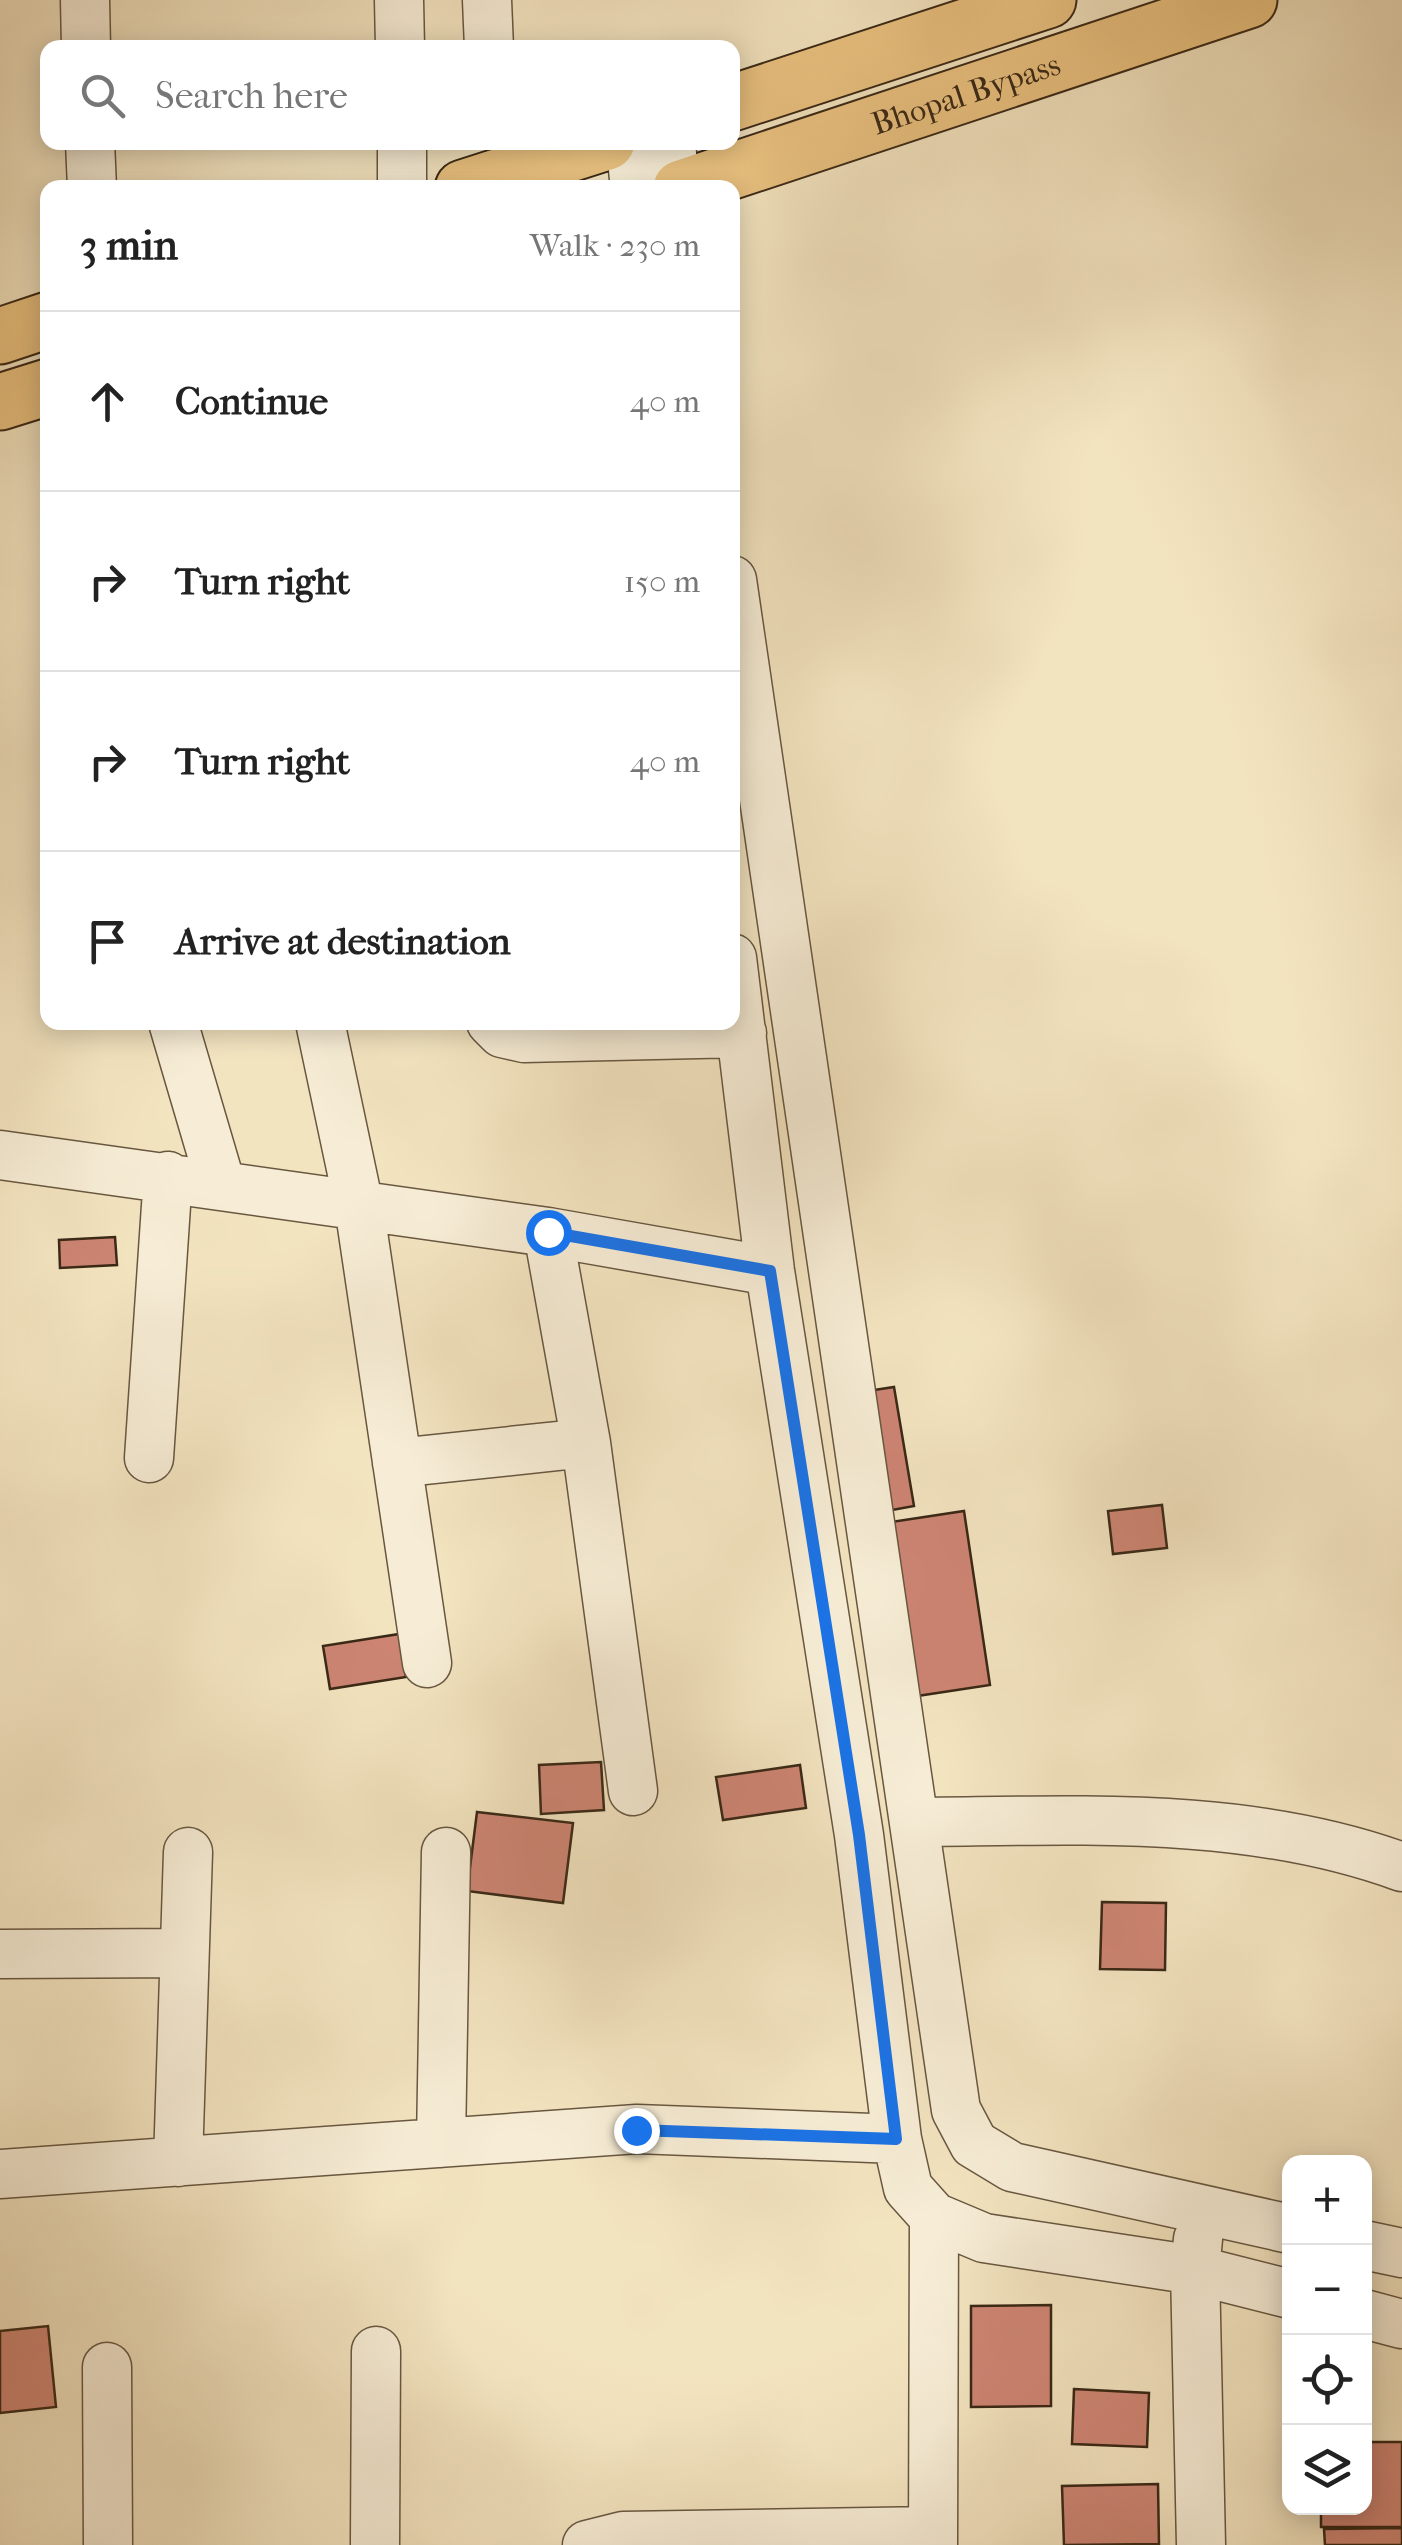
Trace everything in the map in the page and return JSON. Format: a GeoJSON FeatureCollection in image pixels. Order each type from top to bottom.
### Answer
{"type":"FeatureCollection","features":[{"type":"Feature","properties":{"kind":"main road","name":"Bhopal Bypass"},"geometry":{"type":"LineString","coordinates":[[740,101],[1048,0]]}},
{"type":"Feature","properties":{"kind":"main road","name":"Bhopal Bypass"},"geometry":{"type":"LineString","coordinates":[[702,180],[1249,0]]}},
{"type":"Feature","properties":{"kind":"main road"},"geometry":{"type":"LineString","coordinates":[[483,169],[570,150]]}},
{"type":"Feature","properties":{"kind":"main road"},"geometry":{"type":"LineString","coordinates":[[0,336],[40,323]]}},
{"type":"Feature","properties":{"kind":"main road"},"geometry":{"type":"LineString","coordinates":[[0,402],[40,390]]}},
{"type":"Feature","properties":{"kind":"street"},"geometry":{"type":"LineString","coordinates":[[85,0],[86,40]]}},
{"type":"Feature","properties":{"kind":"street"},"geometry":{"type":"LineString","coordinates":[[399,0],[400,40]]}},
{"type":"Feature","properties":{"kind":"street"},"geometry":{"type":"LineString","coordinates":[[487,0],[489,40]]}},
{"type":"Feature","properties":{"kind":"street"},"geometry":{"type":"LineString","coordinates":[[90,150],[92,180]]}},
{"type":"Feature","properties":{"kind":"street"},"geometry":{"type":"LineString","coordinates":[[402,150],[402,180]]}},
{"type":"Feature","properties":{"kind":"street"},"geometry":{"type":"LineString","coordinates":[[631,150],[634,180]]}},
{"type":"Feature","properties":{"kind":"street"},"geometry":{"type":"LineString","coordinates":[[671,150],[677,180]]}},
{"type":"Feature","properties":{"kind":"street"},"geometry":{"type":"LineString","coordinates":[[740,635],[956,2110],[974,2144],[1012,2168],[1282,2227]]}},
{"type":"Feature","properties":{"kind":"street"},"geometry":{"type":"LineString","coordinates":[[740,1019],[770,1271],[859,1835],[896,2139],[908,2188],[934,2217],[984,2238],[1195,2270],[1282,2292]]}},
{"type":"Feature","properties":{"kind":"street"},"geometry":{"type":"LineString","coordinates":[[175,1030],[221,1185]]}},
{"type":"Feature","properties":{"kind":"street"},"geometry":{"type":"LineString","coordinates":[[322,1030],[359,1206],[427,1663]]}},
{"type":"Feature","properties":{"kind":"street"},"geometry":{"type":"LineString","coordinates":[[498,1030],[524,1038],[742,1034]]}},
{"type":"Feature","properties":{"kind":"street"},"geometry":{"type":"LineString","coordinates":[[0,1155],[548,1232],[770,1271]]}},
{"type":"Feature","properties":{"kind":"street"},"geometry":{"type":"LineString","coordinates":[[149,1458],[168,1176]]}},
{"type":"Feature","properties":{"kind":"street"},"geometry":{"type":"LineString","coordinates":[[548,1232],[586,1442],[633,1791]]}},
{"type":"Feature","properties":{"kind":"street"},"geometry":{"type":"LineString","coordinates":[[397,1463],[586,1442]]}},
{"type":"Feature","properties":{"kind":"street"},"geometry":{"type":"LineString","coordinates":[[914,1822],[1153,1820],[1265,1833],[1359,1851],[1402,1867]]}},
{"type":"Feature","properties":{"kind":"street"},"geometry":{"type":"LineString","coordinates":[[178,2162],[188,1852]]}},
{"type":"Feature","properties":{"kind":"street"},"geometry":{"type":"LineString","coordinates":[[441,2143],[446,1852]]}},
{"type":"Feature","properties":{"kind":"street"},"geometry":{"type":"LineString","coordinates":[[0,1954],[184,1953]]}},
{"type":"Feature","properties":{"kind":"street"},"geometry":{"type":"LineString","coordinates":[[0,2174],[636,2130],[896,2139]]}},
{"type":"Feature","properties":{"kind":"street"},"geometry":{"type":"LineString","coordinates":[[1201,2209],[1195,2270],[1201,2545]]}},
{"type":"Feature","properties":{"kind":"street"},"geometry":{"type":"LineString","coordinates":[[587,2545],[623,2536],[933,2538],[934,2217]]}},
{"type":"Feature","properties":{"kind":"street"},"geometry":{"type":"LineString","coordinates":[[1372,2247],[1402,2254]]}},
{"type":"Feature","properties":{"kind":"street"},"geometry":{"type":"LineString","coordinates":[[1372,2316],[1402,2324]]}},
{"type":"Feature","properties":{"kind":"street"},"geometry":{"type":"LineString","coordinates":[[375,2545],[376,2351]]}},
{"type":"Feature","properties":{"kind":"street"},"geometry":{"type":"LineString","coordinates":[[106,2367],[108,2545]]}},
{"type":"Feature","properties":{"kind":"building"},"geometry":{"type":"Polygon","coordinates":[[[115,1237],[117,1265],[60,1268],[59,1240],[115,1237]]]}},
{"type":"Feature","properties":{"kind":"building"},"geometry":{"type":"Polygon","coordinates":[[[894,1387],[914,1506],[881,1512],[861,1392],[894,1387]]]}},
{"type":"Feature","properties":{"kind":"building"},"geometry":{"type":"Polygon","coordinates":[[[1162,1505],[1167,1548],[1113,1554],[1108,1511],[1162,1505]]]}},
{"type":"Feature","properties":{"kind":"building"},"geometry":{"type":"Polygon","coordinates":[[[964,1511],[990,1685],[904,1698],[878,1524],[964,1511]]]}},
{"type":"Feature","properties":{"kind":"building"},"geometry":{"type":"Polygon","coordinates":[[[399,1634],[406,1677],[330,1689],[323,1646],[399,1634]]]}},
{"type":"Feature","properties":{"kind":"building"},"geometry":{"type":"Polygon","coordinates":[[[601,1762],[604,1810],[541,1814],[539,1765],[601,1762]]]}},
{"type":"Feature","properties":{"kind":"building"},"geometry":{"type":"Polygon","coordinates":[[[800,1765],[806,1808],[723,1820],[716,1777],[800,1765]]]}},
{"type":"Feature","properties":{"kind":"building"},"geometry":{"type":"Polygon","coordinates":[[[477,1812],[573,1823],[563,1903],[467,1891],[477,1812]]]}},
{"type":"Feature","properties":{"kind":"building"},"geometry":{"type":"Polygon","coordinates":[[[1102,1902],[1166,1903],[1165,1970],[1100,1969],[1102,1902]]]}},
{"type":"Feature","properties":{"kind":"building"},"geometry":{"type":"Polygon","coordinates":[[[1051,2305],[1051,2406],[971,2407],[971,2306],[1051,2305]]]}},
{"type":"Feature","properties":{"kind":"building"},"geometry":{"type":"Polygon","coordinates":[[[48,2326],[56,2407],[0,2413],[0,2331],[48,2326]]]}},
{"type":"Feature","properties":{"kind":"building"},"geometry":{"type":"Polygon","coordinates":[[[1074,2389],[1149,2393],[1147,2447],[1072,2444],[1074,2389]]]}},
{"type":"Feature","properties":{"kind":"building"},"geometry":{"type":"Polygon","coordinates":[[[1372,2442],[1402,2442],[1402,2527],[1321,2527],[1321,2515],[1372,2515],[1372,2442]]]}},
{"type":"Feature","properties":{"kind":"building"},"geometry":{"type":"Polygon","coordinates":[[[1158,2484],[1159,2544],[1064,2545],[1062,2486],[1158,2484]]]}},
{"type":"Feature","properties":{"kind":"building"},"geometry":{"type":"Polygon","coordinates":[[[1402,2528],[1402,2545],[1325,2545],[1324,2529],[1402,2528]]]}},
{"type":"Feature","properties":{"kind":"route"},"geometry":{"type":"LineString","coordinates":[[548,1232],[770,1271],[859,1835],[896,2139],[636,2130]]}}]}
